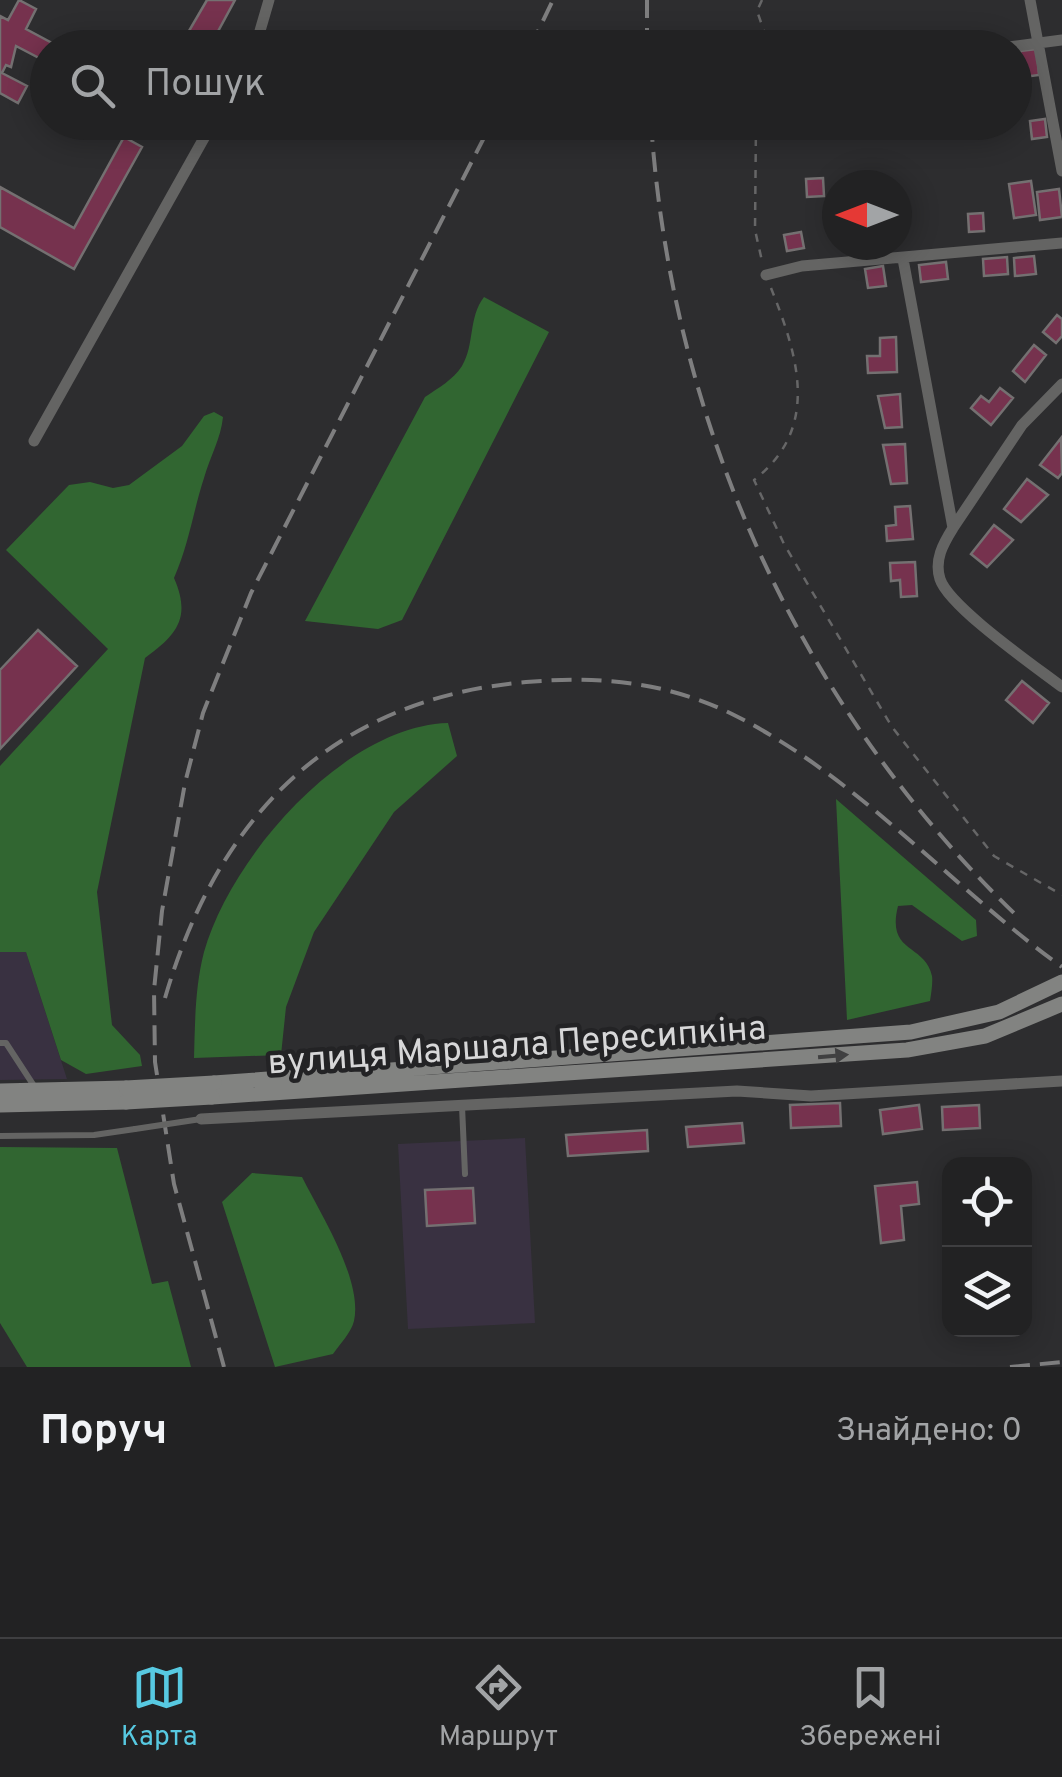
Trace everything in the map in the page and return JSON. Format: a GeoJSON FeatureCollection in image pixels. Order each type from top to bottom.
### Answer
{"type":"FeatureCollection","features":[{"type":"Feature","properties":{"kind":"main road","name":"вулиця Маршала Пересипкіна"},"geometry":{"type":"LineString","coordinates":[[213,1090],[911,1032],[980,1018],[1062,982]]}},
{"type":"Feature","properties":{"kind":"main road","name":"вулиця Маршала Пересипкіна"},"geometry":{"type":"LineString","coordinates":[[0,1105],[907,1050],[962,1042],[1034,1018],[1062,1004]]}},
{"type":"Feature","properties":{"kind":"main road","name":"вулиця Маршала Пересипкіна"},"geometry":{"type":"LineString","coordinates":[[0,1091],[126,1095]]}},
{"type":"Feature","properties":{"kind":"street"},"geometry":{"type":"LineString","coordinates":[[261,30],[270,0]]}},
{"type":"Feature","properties":{"kind":"street"},"geometry":{"type":"LineString","coordinates":[[1030,0],[1062,171]]}},
{"type":"Feature","properties":{"kind":"street"},"geometry":{"type":"LineString","coordinates":[[1032,45],[1062,40]]}},
{"type":"Feature","properties":{"kind":"street"},"geometry":{"type":"LineString","coordinates":[[34,441],[204,140]]}},
{"type":"Feature","properties":{"kind":"street"},"geometry":{"type":"LineString","coordinates":[[912,258],[1062,242]]}},
{"type":"Feature","properties":{"kind":"street"},"geometry":{"type":"LineString","coordinates":[[766,275],[802,266],[889,260]]}},
{"type":"Feature","properties":{"kind":"street"},"geometry":{"type":"LineString","coordinates":[[903,260],[953,528]]}},
{"type":"Feature","properties":{"kind":"street"},"geometry":{"type":"LineString","coordinates":[[1062,384],[1022,426],[953,528],[939,558],[945,590],[1062,687]]}},
{"type":"Feature","properties":{"kind":"street"},"geometry":{"type":"LineString","coordinates":[[201,1120],[462,1104],[737,1092],[811,1096],[1062,1081]]}},
{"type":"Feature","properties":{"kind":"lane"},"geometry":{"type":"LineString","coordinates":[[0,1042],[6,1043],[36,1090]]}},
{"type":"Feature","properties":{"kind":"lane"},"geometry":{"type":"LineString","coordinates":[[462,1104],[465,1174]]}},
{"type":"Feature","properties":{"kind":"lane"},"geometry":{"type":"LineString","coordinates":[[0,1136],[94,1135],[201,1120]]}},
{"type":"Feature","properties":{"kind":"path"},"geometry":{"type":"LineString","coordinates":[[762,0],[757,11],[764,30]]}},
{"type":"Feature","properties":{"kind":"path"},"geometry":{"type":"LineString","coordinates":[[756,140],[756,230],[794,362],[798,409],[788,446],[754,480],[784,544],[892,727],[994,856],[1062,895]]}},
{"type":"Feature","properties":{"kind":"shaded area"},"geometry":{"type":"Polygon","coordinates":[[[0,952],[26,952],[67,1079],[0,1080],[0,952]]]}},
{"type":"Feature","properties":{"kind":"shaded area"},"geometry":{"type":"Polygon","coordinates":[[[525,1138],[535,1323],[408,1329],[398,1144],[525,1138]]]}},
{"type":"Feature","properties":{"kind":"green space"},"geometry":{"type":"Polygon","coordinates":[[[484,297],[549,332],[402,620],[378,629],[305,621],[425,397],[450,380],[462,366],[484,297]]]}},
{"type":"Feature","properties":{"kind":"green space"},"geometry":{"type":"Polygon","coordinates":[[[214,412],[223,417],[220,432],[174,578],[181,614],[166,641],[145,658],[97,892],[112,1025],[140,1055],[142,1066],[86,1074],[61,1060],[26,952],[0,952],[0,766],[108,649],[6,550],[69,485],[129,485],[182,446],[204,416],[214,412]]]}},
{"type":"Feature","properties":{"kind":"green space"},"geometry":{"type":"Polygon","coordinates":[[[448,723],[457,756],[394,812],[314,932],[286,1007],[281,1055],[194,1058],[197,991],[204,952],[239,876],[266,838],[333,771],[370,747],[409,730],[448,723]]]}},
{"type":"Feature","properties":{"kind":"green space"},"geometry":{"type":"Polygon","coordinates":[[[836,799],[976,920],[977,936],[962,941],[912,905],[898,906],[897,933],[928,965],[932,976],[930,1001],[847,1020],[836,799]]]}},
{"type":"Feature","properties":{"kind":"green space"},"geometry":{"type":"Polygon","coordinates":[[[0,1147],[117,1148],[152,1284],[168,1281],[191,1367],[27,1367],[0,1323],[0,1147]]]}},
{"type":"Feature","properties":{"kind":"green space"},"geometry":{"type":"Polygon","coordinates":[[[252,1173],[302,1177],[338,1247],[355,1305],[353,1325],[333,1354],[275,1367],[222,1202],[252,1173]]]}},
{"type":"Feature","properties":{"kind":"building"},"geometry":{"type":"Polygon","coordinates":[[[19,0],[36,9],[26,29],[30,31],[30,53],[16,46],[11,67],[6,65],[2,73],[27,86],[18,103],[0,93],[0,16],[8,20],[19,0]]]}},
{"type":"Feature","properties":{"kind":"building"},"geometry":{"type":"Polygon","coordinates":[[[207,0],[235,0],[219,30],[190,30],[207,0]]]}},
{"type":"Feature","properties":{"kind":"building"},"geometry":{"type":"Polygon","coordinates":[[[1037,49],[1039,75],[1032,76],[1032,50],[1037,49]]]}},
{"type":"Feature","properties":{"kind":"building"},"geometry":{"type":"Polygon","coordinates":[[[1045,119],[1047,137],[1032,139],[1032,121],[1045,119]]]}},
{"type":"Feature","properties":{"kind":"building"},"geometry":{"type":"Polygon","coordinates":[[[122,140],[142,147],[74,269],[0,227],[0,187],[74,228],[122,140]]]}},
{"type":"Feature","properties":{"kind":"building"},"geometry":{"type":"Polygon","coordinates":[[[822,178],[822,196],[807,197],[806,179],[822,178]]]}},
{"type":"Feature","properties":{"kind":"building"},"geometry":{"type":"Polygon","coordinates":[[[1031,181],[1036,215],[1014,218],[1009,184],[1031,181]]]}},
{"type":"Feature","properties":{"kind":"building"},"geometry":{"type":"Polygon","coordinates":[[[1059,189],[1062,217],[1040,220],[1037,192],[1059,189]]]}},
{"type":"Feature","properties":{"kind":"building"},"geometry":{"type":"Polygon","coordinates":[[[983,213],[984,231],[969,232],[968,214],[983,213]]]}},
{"type":"Feature","properties":{"kind":"building"},"geometry":{"type":"Polygon","coordinates":[[[801,232],[804,248],[787,251],[784,235],[801,232]]]}},
{"type":"Feature","properties":{"kind":"building"},"geometry":{"type":"Polygon","coordinates":[[[1034,256],[1036,274],[1015,276],[1014,258],[1034,256]]]}},
{"type":"Feature","properties":{"kind":"building"},"geometry":{"type":"Polygon","coordinates":[[[1007,257],[1008,274],[984,276],[983,259],[1007,257]]]}},
{"type":"Feature","properties":{"kind":"building"},"geometry":{"type":"Polygon","coordinates":[[[946,262],[948,279],[921,282],[919,265],[946,262]]]}},
{"type":"Feature","properties":{"kind":"building"},"geometry":{"type":"Polygon","coordinates":[[[883,266],[886,286],[868,288],[865,269],[883,266]]]}},
{"type":"Feature","properties":{"kind":"building"},"geometry":{"type":"Polygon","coordinates":[[[1057,315],[1062,319],[1062,336],[1056,343],[1043,332],[1057,315]]]}},
{"type":"Feature","properties":{"kind":"building"},"geometry":{"type":"Polygon","coordinates":[[[896,337],[897,372],[868,373],[867,356],[880,356],[880,338],[896,337]]]}},
{"type":"Feature","properties":{"kind":"building"},"geometry":{"type":"Polygon","coordinates":[[[1034,345],[1046,355],[1025,382],[1013,371],[1034,345]]]}},
{"type":"Feature","properties":{"kind":"building"},"geometry":{"type":"Polygon","coordinates":[[[1000,388],[1013,398],[991,425],[971,408],[981,396],[989,402],[1000,388]]]}},
{"type":"Feature","properties":{"kind":"building"},"geometry":{"type":"Polygon","coordinates":[[[900,394],[902,427],[885,428],[878,396],[900,394]]]}},
{"type":"Feature","properties":{"kind":"building"},"geometry":{"type":"Polygon","coordinates":[[[1061,438],[1062,473],[1058,478],[1040,465],[1061,438]]]}},
{"type":"Feature","properties":{"kind":"building"},"geometry":{"type":"Polygon","coordinates":[[[905,444],[907,483],[891,484],[883,445],[905,444]]]}},
{"type":"Feature","properties":{"kind":"building"},"geometry":{"type":"Polygon","coordinates":[[[1027,479],[1048,495],[1021,522],[1004,509],[1027,479]]]}},
{"type":"Feature","properties":{"kind":"building"},"geometry":{"type":"Polygon","coordinates":[[[910,506],[913,539],[887,541],[886,526],[896,525],[895,507],[910,506]]]}},
{"type":"Feature","properties":{"kind":"building"},"geometry":{"type":"Polygon","coordinates":[[[994,525],[1013,540],[987,567],[971,554],[994,525]]]}},
{"type":"Feature","properties":{"kind":"building"},"geometry":{"type":"Polygon","coordinates":[[[915,562],[917,596],[901,597],[900,580],[891,581],[890,563],[915,562]]]}},
{"type":"Feature","properties":{"kind":"building"},"geometry":{"type":"Polygon","coordinates":[[[38,630],[77,666],[0,749],[0,670],[38,630]]]}},
{"type":"Feature","properties":{"kind":"building"},"geometry":{"type":"Polygon","coordinates":[[[1022,681],[1049,703],[1033,723],[1006,700],[1022,681]]]}},
{"type":"Feature","properties":{"kind":"building"},"geometry":{"type":"Polygon","coordinates":[[[840,1103],[841,1126],[791,1128],[790,1105],[840,1103]]]}},
{"type":"Feature","properties":{"kind":"building"},"geometry":{"type":"Polygon","coordinates":[[[919,1105],[922,1129],[883,1134],[880,1110],[919,1105]]]}},
{"type":"Feature","properties":{"kind":"building"},"geometry":{"type":"Polygon","coordinates":[[[979,1105],[980,1128],[943,1130],[942,1107],[979,1105]]]}},
{"type":"Feature","properties":{"kind":"building"},"geometry":{"type":"Polygon","coordinates":[[[742,1123],[744,1143],[688,1147],[686,1127],[742,1123]]]}},
{"type":"Feature","properties":{"kind":"building"},"geometry":{"type":"Polygon","coordinates":[[[647,1130],[648,1151],[568,1156],[566,1135],[647,1130]]]}},
{"type":"Feature","properties":{"kind":"building"},"geometry":{"type":"Polygon","coordinates":[[[917,1182],[919,1204],[901,1206],[904,1240],[881,1243],[875,1186],[917,1182]]]}},
{"type":"Feature","properties":{"kind":"building"},"geometry":{"type":"Polygon","coordinates":[[[473,1188],[475,1223],[427,1226],[425,1190],[473,1188]]]}},
{"type":"Feature","properties":{"kind":"railway"},"geometry":{"type":"LineString","coordinates":[[539,30],[553,0]]}},
{"type":"Feature","properties":{"kind":"railway"},"geometry":{"type":"LineString","coordinates":[[647,0],[647,30]]}},
{"type":"Feature","properties":{"kind":"railway"},"geometry":{"type":"LineString","coordinates":[[224,1367],[174,1184],[155,1062],[154,990],[162,911],[185,783],[203,713],[251,593],[483,140]]}},
{"type":"Feature","properties":{"kind":"railway"},"geometry":{"type":"LineString","coordinates":[[653,140],[664,234],[686,344],[718,450],[760,553],[811,652],[871,746],[940,834],[1017,916]]}},
{"type":"Feature","properties":{"kind":"railway"},"geometry":{"type":"LineString","coordinates":[[165,998],[188,933],[216,874],[251,823],[293,778],[340,741],[395,713],[457,693],[553,680],[631,683],[681,694],[732,714],[777,739],[862,800],[1062,967]]}},
{"type":"Feature","properties":{"kind":"railway"},"geometry":{"type":"LineString","coordinates":[[1010,1367],[1062,1362]]}}]}
